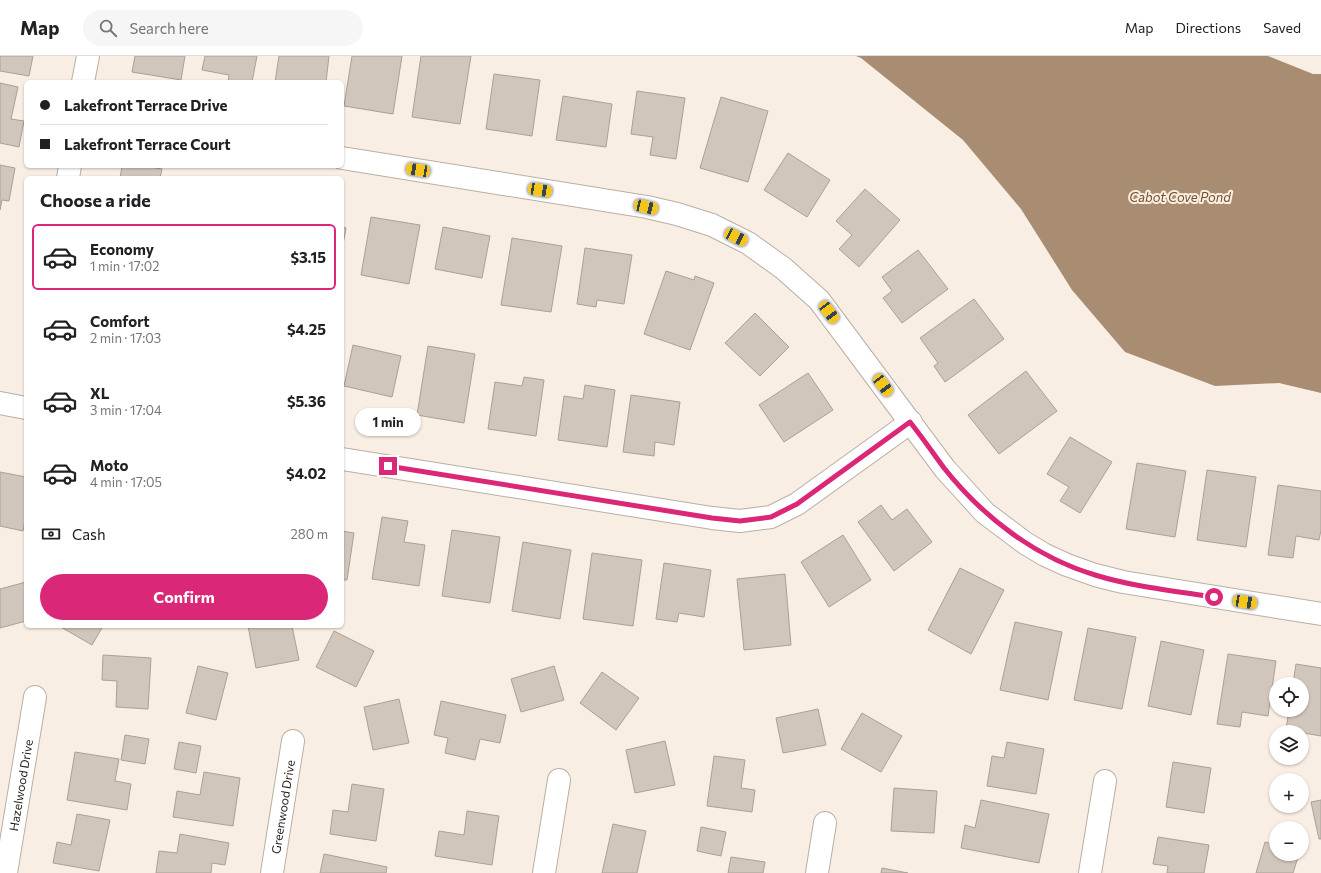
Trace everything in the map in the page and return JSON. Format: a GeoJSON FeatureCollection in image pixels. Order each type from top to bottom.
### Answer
{"type":"FeatureCollection","features":[{"type":"Feature","properties":{"kind":"street"},"geometry":{"type":"LineString","coordinates":[[83,80],[88,56]]}},
{"type":"Feature","properties":{"kind":"street"},"geometry":{"type":"LineString","coordinates":[[344,158],[646,207],[677,214],[712,225],[754,248],[783,268],[819,300],[945,469],[985,513],[1025,543],[1067,565],[1095,575],[1123,582],[1321,614]]}},
{"type":"Feature","properties":{"kind":"street"},"geometry":{"type":"LineString","coordinates":[[0,404],[24,408]]}},
{"type":"Feature","properties":{"kind":"street"},"geometry":{"type":"LineString","coordinates":[[344,459],[712,518],[740,521],[771,517],[797,504],[910,422]]}},
{"type":"Feature","properties":{"kind":"street","name":"Hazelwood Drive"},"geometry":{"type":"LineString","coordinates":[[6,873],[35,697]]}},
{"type":"Feature","properties":{"kind":"street","name":"Greenwood Drive"},"geometry":{"type":"LineString","coordinates":[[272,873],[293,741]]}},
{"type":"Feature","properties":{"kind":"street"},"geometry":{"type":"LineString","coordinates":[[544,873],[559,780]]}},
{"type":"Feature","properties":{"kind":"street"},"geometry":{"type":"LineString","coordinates":[[1090,873],[1105,781]]}},
{"type":"Feature","properties":{"kind":"street"},"geometry":{"type":"LineString","coordinates":[[817,873],[825,823]]}},
{"type":"Feature","properties":{"kind":"water","name":"Cabot Cove Pond"},"geometry":{"type":"Polygon","coordinates":[[[856,56],[1268,56],[1313,74],[1321,74],[1321,393],[1279,383],[1215,386],[1125,352],[1072,290],[1021,209],[963,140],[861,58],[856,56]]]}},
{"type":"Feature","properties":{"kind":"building"},"geometry":{"type":"Polygon","coordinates":[[[0,56],[33,56],[29,76],[0,71],[0,56]]]}},
{"type":"Feature","properties":{"kind":"building"},"geometry":{"type":"Polygon","coordinates":[[[135,56],[185,56],[181,80],[132,72],[135,56]]]}},
{"type":"Feature","properties":{"kind":"building"},"geometry":{"type":"Polygon","coordinates":[[[205,56],[257,56],[252,80],[228,80],[229,75],[202,70],[205,56]]]}},
{"type":"Feature","properties":{"kind":"building"},"geometry":{"type":"Polygon","coordinates":[[[279,56],[329,56],[326,80],[275,80],[279,56]]]}},
{"type":"Feature","properties":{"kind":"building"},"geometry":{"type":"Polygon","coordinates":[[[352,56],[402,56],[393,114],[344,106],[352,56]]]}},
{"type":"Feature","properties":{"kind":"building"},"geometry":{"type":"Polygon","coordinates":[[[421,56],[471,56],[460,124],[412,117],[421,56]]]}},
{"type":"Feature","properties":{"kind":"building"},"geometry":{"type":"Polygon","coordinates":[[[494,74],[540,80],[532,136],[486,129],[494,74]]]}},
{"type":"Feature","properties":{"kind":"building"},"geometry":{"type":"Polygon","coordinates":[[[0,83],[18,87],[11,119],[24,121],[19,147],[0,143],[0,83]]]}},
{"type":"Feature","properties":{"kind":"building"},"geometry":{"type":"Polygon","coordinates":[[[637,91],[685,98],[676,159],[650,155],[653,137],[631,134],[637,91]]]}},
{"type":"Feature","properties":{"kind":"building"},"geometry":{"type":"Polygon","coordinates":[[[563,96],[612,104],[606,147],[556,140],[563,96]]]}},
{"type":"Feature","properties":{"kind":"building"},"geometry":{"type":"Polygon","coordinates":[[[721,97],[768,111],[748,182],[700,168],[721,97]]]}},
{"type":"Feature","properties":{"kind":"building"},"geometry":{"type":"Polygon","coordinates":[[[788,153],[830,180],[807,217],[764,190],[788,153]]]}},
{"type":"Feature","properties":{"kind":"building"},"geometry":{"type":"Polygon","coordinates":[[[0,165],[15,168],[9,201],[2,200],[0,210],[0,165]]]}},
{"type":"Feature","properties":{"kind":"building"},"geometry":{"type":"Polygon","coordinates":[[[122,168],[162,169],[160,176],[120,176],[122,168]]]}},
{"type":"Feature","properties":{"kind":"building"},"geometry":{"type":"Polygon","coordinates":[[[865,189],[900,220],[859,267],[839,249],[852,235],[836,221],[865,189]]]}},
{"type":"Feature","properties":{"kind":"building"},"geometry":{"type":"Polygon","coordinates":[[[371,217],[420,225],[409,284],[361,275],[371,217]]]}},
{"type":"Feature","properties":{"kind":"building"},"geometry":{"type":"Polygon","coordinates":[[[443,227],[490,236],[482,278],[435,269],[443,227]]]}},
{"type":"Feature","properties":{"kind":"building"},"geometry":{"type":"Polygon","coordinates":[[[344,228],[346,228],[344,239],[344,228]]]}},
{"type":"Feature","properties":{"kind":"building"},"geometry":{"type":"Polygon","coordinates":[[[512,238],[562,246],[551,312],[501,305],[512,238]]]}},
{"type":"Feature","properties":{"kind":"building"},"geometry":{"type":"Polygon","coordinates":[[[585,248],[632,255],[624,304],[597,300],[596,307],[577,304],[585,248]]]}},
{"type":"Feature","properties":{"kind":"building"},"geometry":{"type":"Polygon","coordinates":[[[918,250],[948,289],[902,323],[883,298],[892,291],[882,277],[918,250]]]}},
{"type":"Feature","properties":{"kind":"building"},"geometry":{"type":"Polygon","coordinates":[[[666,271],[694,280],[695,276],[714,283],[690,350],[644,334],[666,271]]]}},
{"type":"Feature","properties":{"kind":"building"},"geometry":{"type":"Polygon","coordinates":[[[974,299],[1004,339],[945,382],[934,366],[938,363],[920,338],[974,299]]]}},
{"type":"Feature","properties":{"kind":"building"},"geometry":{"type":"Polygon","coordinates":[[[755,313],[789,347],[760,376],[725,343],[755,313]]]}},
{"type":"Feature","properties":{"kind":"building"},"geometry":{"type":"Polygon","coordinates":[[[353,345],[401,356],[392,397],[344,386],[353,345]]]}},
{"type":"Feature","properties":{"kind":"building"},"geometry":{"type":"Polygon","coordinates":[[[428,346],[475,354],[464,423],[417,415],[428,346]]]}},
{"type":"Feature","properties":{"kind":"building"},"geometry":{"type":"Polygon","coordinates":[[[1026,371],[1057,411],[999,454],[968,415],[1026,371]]]}},
{"type":"Feature","properties":{"kind":"building"},"geometry":{"type":"Polygon","coordinates":[[[808,373],[833,410],[784,442],[759,405],[808,373]]]}},
{"type":"Feature","properties":{"kind":"building"},"geometry":{"type":"Polygon","coordinates":[[[524,377],[544,380],[536,436],[488,429],[495,382],[522,386],[524,377]]]}},
{"type":"Feature","properties":{"kind":"building"},"geometry":{"type":"Polygon","coordinates":[[[585,385],[615,390],[607,447],[558,440],[564,396],[583,399],[585,385]]]}},
{"type":"Feature","properties":{"kind":"building"},"geometry":{"type":"Polygon","coordinates":[[[631,395],[680,402],[674,445],[655,442],[654,456],[623,452],[631,395]]]}},
{"type":"Feature","properties":{"kind":"building"},"geometry":{"type":"Polygon","coordinates":[[[1070,437],[1112,462],[1080,513],[1060,501],[1069,487],[1047,474],[1070,437]]]}},
{"type":"Feature","properties":{"kind":"building"},"geometry":{"type":"Polygon","coordinates":[[[1137,463],[1186,471],[1175,537],[1126,529],[1137,463]]]}},
{"type":"Feature","properties":{"kind":"building"},"geometry":{"type":"Polygon","coordinates":[[[1207,470],[1256,477],[1246,547],[1197,540],[1207,470]]]}},
{"type":"Feature","properties":{"kind":"building"},"geometry":{"type":"Polygon","coordinates":[[[0,472],[24,477],[23,531],[0,526],[0,472]]]}},
{"type":"Feature","properties":{"kind":"building"},"geometry":{"type":"Polygon","coordinates":[[[1278,485],[1321,491],[1321,530],[1319,540],[1296,536],[1293,558],[1268,555],[1278,485]]]}},
{"type":"Feature","properties":{"kind":"building"},"geometry":{"type":"Polygon","coordinates":[[[881,505],[892,520],[907,509],[932,542],[894,571],[858,522],[881,505]]]}},
{"type":"Feature","properties":{"kind":"building"},"geometry":{"type":"Polygon","coordinates":[[[382,517],[408,521],[404,542],[425,545],[419,586],[372,579],[382,517]]]}},
{"type":"Feature","properties":{"kind":"building"},"geometry":{"type":"Polygon","coordinates":[[[452,530],[500,537],[490,603],[442,596],[452,530]]]}},
{"type":"Feature","properties":{"kind":"building"},"geometry":{"type":"Polygon","coordinates":[[[344,531],[354,533],[347,580],[344,580],[344,531]]]}},
{"type":"Feature","properties":{"kind":"building"},"geometry":{"type":"Polygon","coordinates":[[[843,535],[871,580],[829,607],[801,562],[843,535]]]}},
{"type":"Feature","properties":{"kind":"building"},"geometry":{"type":"Polygon","coordinates":[[[523,542],[571,550],[560,619],[512,611],[523,542]]]}},
{"type":"Feature","properties":{"kind":"building"},"geometry":{"type":"Polygon","coordinates":[[[592,553],[642,560],[633,626],[583,619],[592,553]]]}},
{"type":"Feature","properties":{"kind":"building"},"geometry":{"type":"Polygon","coordinates":[[[664,563],[711,570],[704,617],[679,613],[677,622],[656,619],[664,563]]]}},
{"type":"Feature","properties":{"kind":"building"},"geometry":{"type":"Polygon","coordinates":[[[960,568],[1004,590],[971,654],[928,630],[960,568]]]}},
{"type":"Feature","properties":{"kind":"building"},"geometry":{"type":"Polygon","coordinates":[[[785,574],[791,645],[744,650],[737,579],[785,574]]]}},
{"type":"Feature","properties":{"kind":"building"},"geometry":{"type":"Polygon","coordinates":[[[24,583],[24,622],[0,628],[0,589],[24,583]]]}},
{"type":"Feature","properties":{"kind":"building"},"geometry":{"type":"Polygon","coordinates":[[[1015,622],[1062,632],[1048,700],[1000,690],[1015,622]]]}},
{"type":"Feature","properties":{"kind":"building"},"geometry":{"type":"Polygon","coordinates":[[[62,628],[102,628],[92,645],[62,628]]]}},
{"type":"Feature","properties":{"kind":"building"},"geometry":{"type":"Polygon","coordinates":[[[248,628],[292,628],[299,660],[256,668],[248,628]]]}},
{"type":"Feature","properties":{"kind":"building"},"geometry":{"type":"Polygon","coordinates":[[[1088,628],[1136,637],[1122,709],[1074,700],[1088,628]]]}},
{"type":"Feature","properties":{"kind":"building"},"geometry":{"type":"Polygon","coordinates":[[[334,631],[374,651],[356,687],[316,667],[334,631]]]}},
{"type":"Feature","properties":{"kind":"building"},"geometry":{"type":"Polygon","coordinates":[[[1161,641],[1204,650],[1191,715],[1148,706],[1161,641]]]}},
{"type":"Feature","properties":{"kind":"building"},"geometry":{"type":"Polygon","coordinates":[[[1228,654],[1276,661],[1274,677],[1269,677],[1268,716],[1242,712],[1240,727],[1217,724],[1228,654]]]}},
{"type":"Feature","properties":{"kind":"building"},"geometry":{"type":"Polygon","coordinates":[[[103,655],[151,658],[148,709],[116,707],[117,681],[102,680],[103,655]]]}},
{"type":"Feature","properties":{"kind":"building"},"geometry":{"type":"Polygon","coordinates":[[[1296,664],[1321,668],[1321,736],[1309,734],[1309,725],[1287,725],[1288,717],[1309,717],[1309,677],[1294,677],[1296,664]]]}},
{"type":"Feature","properties":{"kind":"building"},"geometry":{"type":"Polygon","coordinates":[[[198,666],[228,673],[216,720],[186,713],[198,666]]]}},
{"type":"Feature","properties":{"kind":"building"},"geometry":{"type":"Polygon","coordinates":[[[554,666],[564,700],[521,712],[511,679],[554,666]]]}},
{"type":"Feature","properties":{"kind":"building"},"geometry":{"type":"Polygon","coordinates":[[[602,672],[639,698],[616,730],[580,703],[602,672]]]}},
{"type":"Feature","properties":{"kind":"building"},"geometry":{"type":"Polygon","coordinates":[[[399,699],[409,743],[373,750],[364,707],[399,699]]]}},
{"type":"Feature","properties":{"kind":"building"},"geometry":{"type":"Polygon","coordinates":[[[441,701],[506,715],[500,743],[480,739],[475,760],[445,753],[448,738],[434,735],[441,701]]]}},
{"type":"Feature","properties":{"kind":"building"},"geometry":{"type":"Polygon","coordinates":[[[818,709],[826,745],[783,753],[776,718],[818,709]]]}},
{"type":"Feature","properties":{"kind":"building"},"geometry":{"type":"Polygon","coordinates":[[[862,713],[902,736],[881,772],[841,749],[862,713]]]}},
{"type":"Feature","properties":{"kind":"building"},"geometry":{"type":"Polygon","coordinates":[[[125,735],[149,739],[145,764],[121,760],[125,735]]]}},
{"type":"Feature","properties":{"kind":"building"},"geometry":{"type":"Polygon","coordinates":[[[665,741],[675,785],[635,793],[626,750],[665,741]]]}},
{"type":"Feature","properties":{"kind":"building"},"geometry":{"type":"Polygon","coordinates":[[[179,742],[201,746],[196,773],[174,769],[179,742]]]}},
{"type":"Feature","properties":{"kind":"building"},"geometry":{"type":"Polygon","coordinates":[[[1007,742],[1044,749],[1036,794],[987,786],[992,756],[1004,758],[1007,742]]]}},
{"type":"Feature","properties":{"kind":"building"},"geometry":{"type":"Polygon","coordinates":[[[75,752],[119,759],[115,781],[131,784],[127,810],[67,800],[75,752]]]}},
{"type":"Feature","properties":{"kind":"building"},"geometry":{"type":"Polygon","coordinates":[[[714,756],[745,760],[741,788],[755,790],[752,812],[707,806],[714,756]]]}},
{"type":"Feature","properties":{"kind":"building"},"geometry":{"type":"Polygon","coordinates":[[[1173,762],[1211,768],[1204,813],[1166,807],[1173,762]]]}},
{"type":"Feature","properties":{"kind":"building"},"geometry":{"type":"Polygon","coordinates":[[[204,772],[240,778],[233,826],[173,817],[177,791],[200,795],[204,772]]]}},
{"type":"Feature","properties":{"kind":"building"},"geometry":{"type":"Polygon","coordinates":[[[352,784],[384,789],[376,841],[330,834],[333,810],[348,812],[352,784]]]}},
{"type":"Feature","properties":{"kind":"building"},"geometry":{"type":"Polygon","coordinates":[[[894,788],[937,791],[934,833],[891,831],[894,788]]]}},
{"type":"Feature","properties":{"kind":"building"},"geometry":{"type":"Polygon","coordinates":[[[981,800],[1049,814],[1039,863],[961,848],[965,825],[975,828],[981,800]]]}},
{"type":"Feature","properties":{"kind":"building"},"geometry":{"type":"Polygon","coordinates":[[[1321,800],[1321,839],[1319,839],[1311,802],[1321,800]]]}},
{"type":"Feature","properties":{"kind":"building"},"geometry":{"type":"Polygon","coordinates":[[[467,811],[499,816],[492,865],[435,856],[439,831],[464,835],[467,811]]]}},
{"type":"Feature","properties":{"kind":"building"},"geometry":{"type":"Polygon","coordinates":[[[77,814],[110,820],[99,871],[53,863],[57,842],[71,845],[77,814]]]}},
{"type":"Feature","properties":{"kind":"building"},"geometry":{"type":"Polygon","coordinates":[[[613,824],[646,831],[637,873],[602,873],[613,824]]]}},
{"type":"Feature","properties":{"kind":"building"},"geometry":{"type":"Polygon","coordinates":[[[701,827],[726,832],[721,856],[697,851],[701,827]]]}},
{"type":"Feature","properties":{"kind":"building"},"geometry":{"type":"Polygon","coordinates":[[[180,834],[229,843],[225,865],[212,863],[211,873],[156,873],[159,851],[177,853],[180,834]]]}},
{"type":"Feature","properties":{"kind":"building"},"geometry":{"type":"Polygon","coordinates":[[[1158,837],[1209,845],[1204,873],[1167,873],[1168,866],[1153,864],[1158,837]]]}},
{"type":"Feature","properties":{"kind":"building"},"geometry":{"type":"Polygon","coordinates":[[[1265,842],[1269,843],[1269,861],[1297,861],[1293,873],[1256,873],[1265,842]]]}},
{"type":"Feature","properties":{"kind":"building"},"geometry":{"type":"Polygon","coordinates":[[[324,854],[387,867],[386,873],[320,873],[324,854]]]}},
{"type":"Feature","properties":{"kind":"building"},"geometry":{"type":"Polygon","coordinates":[[[731,857],[765,862],[763,873],[728,873],[731,857]]]}},
{"type":"Feature","properties":{"kind":"building"},"geometry":{"type":"Polygon","coordinates":[[[882,868],[908,873],[881,873],[882,868]]]}},
{"type":"Feature","properties":{"kind":"route"},"geometry":{"type":"LineString","coordinates":[[388,466],[712,518],[740,521],[771,517],[797,504],[910,422],[945,469],[964,492],[985,513],[1025,543],[1045,555],[1095,575],[1123,582],[1214,597]]}}]}
